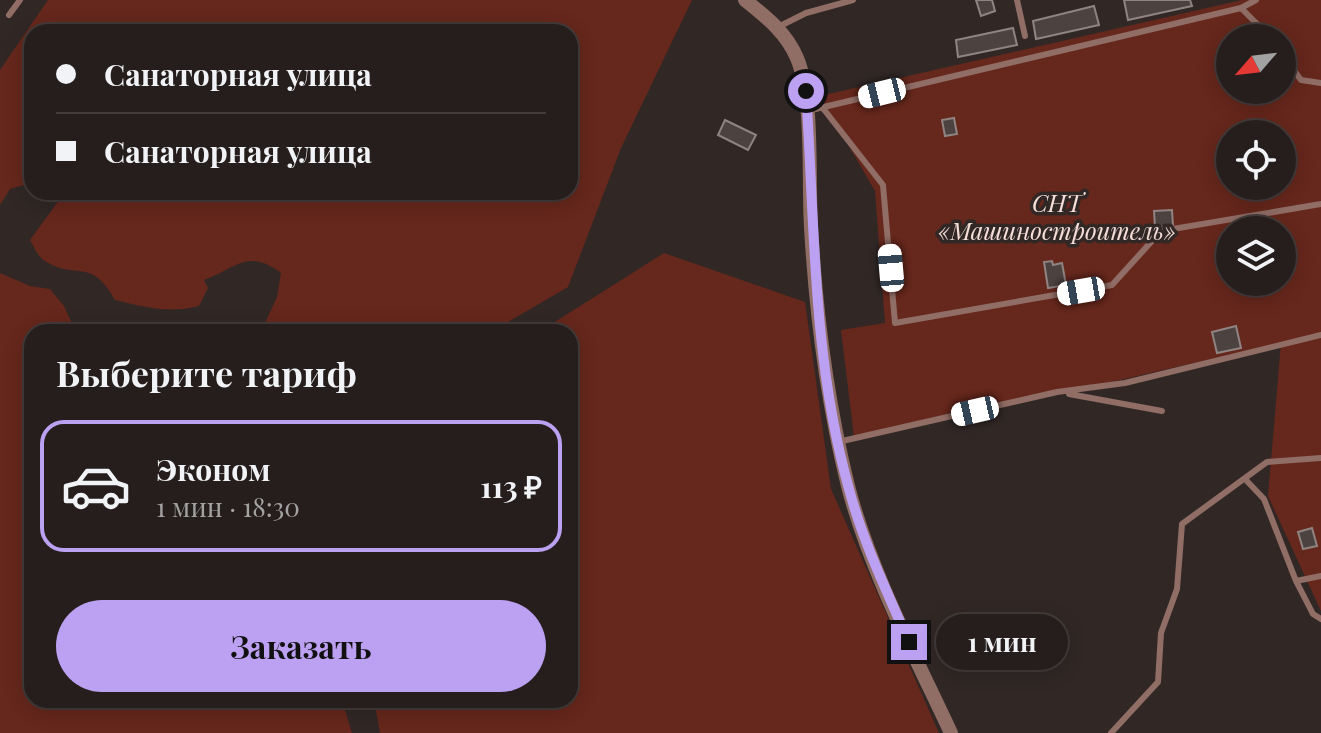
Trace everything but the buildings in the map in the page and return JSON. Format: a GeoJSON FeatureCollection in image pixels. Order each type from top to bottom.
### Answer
{"type":"FeatureCollection","features":[{"type":"Feature","properties":{"kind":"street"},"geometry":{"type":"LineString","coordinates":[[745,0],[778,27],[798,60],[807,111],[814,279],[827,389],[838,442],[865,540],[951,733]]}},
{"type":"Feature","properties":{"kind":"lane"},"geometry":{"type":"LineString","coordinates":[[9,15],[20,0]]}},
{"type":"Feature","properties":{"kind":"lane"},"geometry":{"type":"LineString","coordinates":[[778,27],[806,13],[853,0]]}},
{"type":"Feature","properties":{"kind":"lane"},"geometry":{"type":"LineString","coordinates":[[1017,0],[1025,36]]}},
{"type":"Feature","properties":{"kind":"lane"},"geometry":{"type":"LineString","coordinates":[[807,111],[1241,8],[1256,0]]}},
{"type":"Feature","properties":{"kind":"lane"},"geometry":{"type":"LineString","coordinates":[[1241,8],[1259,24]]}},
{"type":"Feature","properties":{"kind":"lane"},"geometry":{"type":"LineString","coordinates":[[1296,73],[1301,80],[1321,83]]}},
{"type":"Feature","properties":{"kind":"lane"},"geometry":{"type":"LineString","coordinates":[[822,107],[883,185],[895,323],[1112,285],[1161,231],[1321,204]]}},
{"type":"Feature","properties":{"kind":"lane"},"geometry":{"type":"LineString","coordinates":[[838,442],[1057,392],[1125,383],[1321,335]]}},
{"type":"Feature","properties":{"kind":"lane"},"geometry":{"type":"LineString","coordinates":[[1057,392],[1162,411]]}},
{"type":"Feature","properties":{"kind":"lane"},"geometry":{"type":"LineString","coordinates":[[1111,733],[1158,682],[1161,633],[1177,589],[1182,524],[1267,462],[1321,458]]}},
{"type":"Feature","properties":{"kind":"lane"},"geometry":{"type":"LineString","coordinates":[[1245,479],[1264,499],[1296,581],[1313,614],[1321,619]]}},
{"type":"Feature","properties":{"kind":"lane"},"geometry":{"type":"LineString","coordinates":[[1296,581],[1321,576]]}},
{"type":"Feature","properties":{"kind":"green space"},"geometry":{"type":"Polygon","coordinates":[[[48,0],[692,0],[621,148],[568,287],[505,324],[265,324],[277,297],[281,273],[250,261],[204,280],[208,288],[199,306],[157,309],[115,300],[98,278],[45,261],[30,240],[59,200],[578,200],[578,24],[32,24],[48,0]]]}},
{"type":"Feature","properties":{"kind":"green space","name":"СНТ «Машиностроитель»"},"geometry":{"type":"Polygon","coordinates":[[[1242,0],[1321,0],[1321,611],[1268,496],[1281,343],[1094,386],[955,412],[854,437],[841,330],[885,323],[875,191],[820,96],[1242,0]]]}},
{"type":"Feature","properties":{"kind":"green space"},"geometry":{"type":"Polygon","coordinates":[[[24,35],[24,185],[10,189],[0,205],[0,70],[24,35]]]}},
{"type":"Feature","properties":{"kind":"green space"},"geometry":{"type":"Polygon","coordinates":[[[664,253],[805,302],[831,489],[939,733],[380,733],[375,708],[578,708],[578,324],[552,324],[664,253]]]}},
{"type":"Feature","properties":{"kind":"green space"},"geometry":{"type":"Polygon","coordinates":[[[0,273],[30,286],[50,289],[64,306],[72,324],[24,324],[24,708],[344,708],[352,733],[0,733],[0,273]]]}},
{"type":"Feature","properties":{"kind":"route"},"geometry":{"type":"LineString","coordinates":[[806,91],[814,279],[827,389],[849,489],[865,540],[909,642]]}}]}
